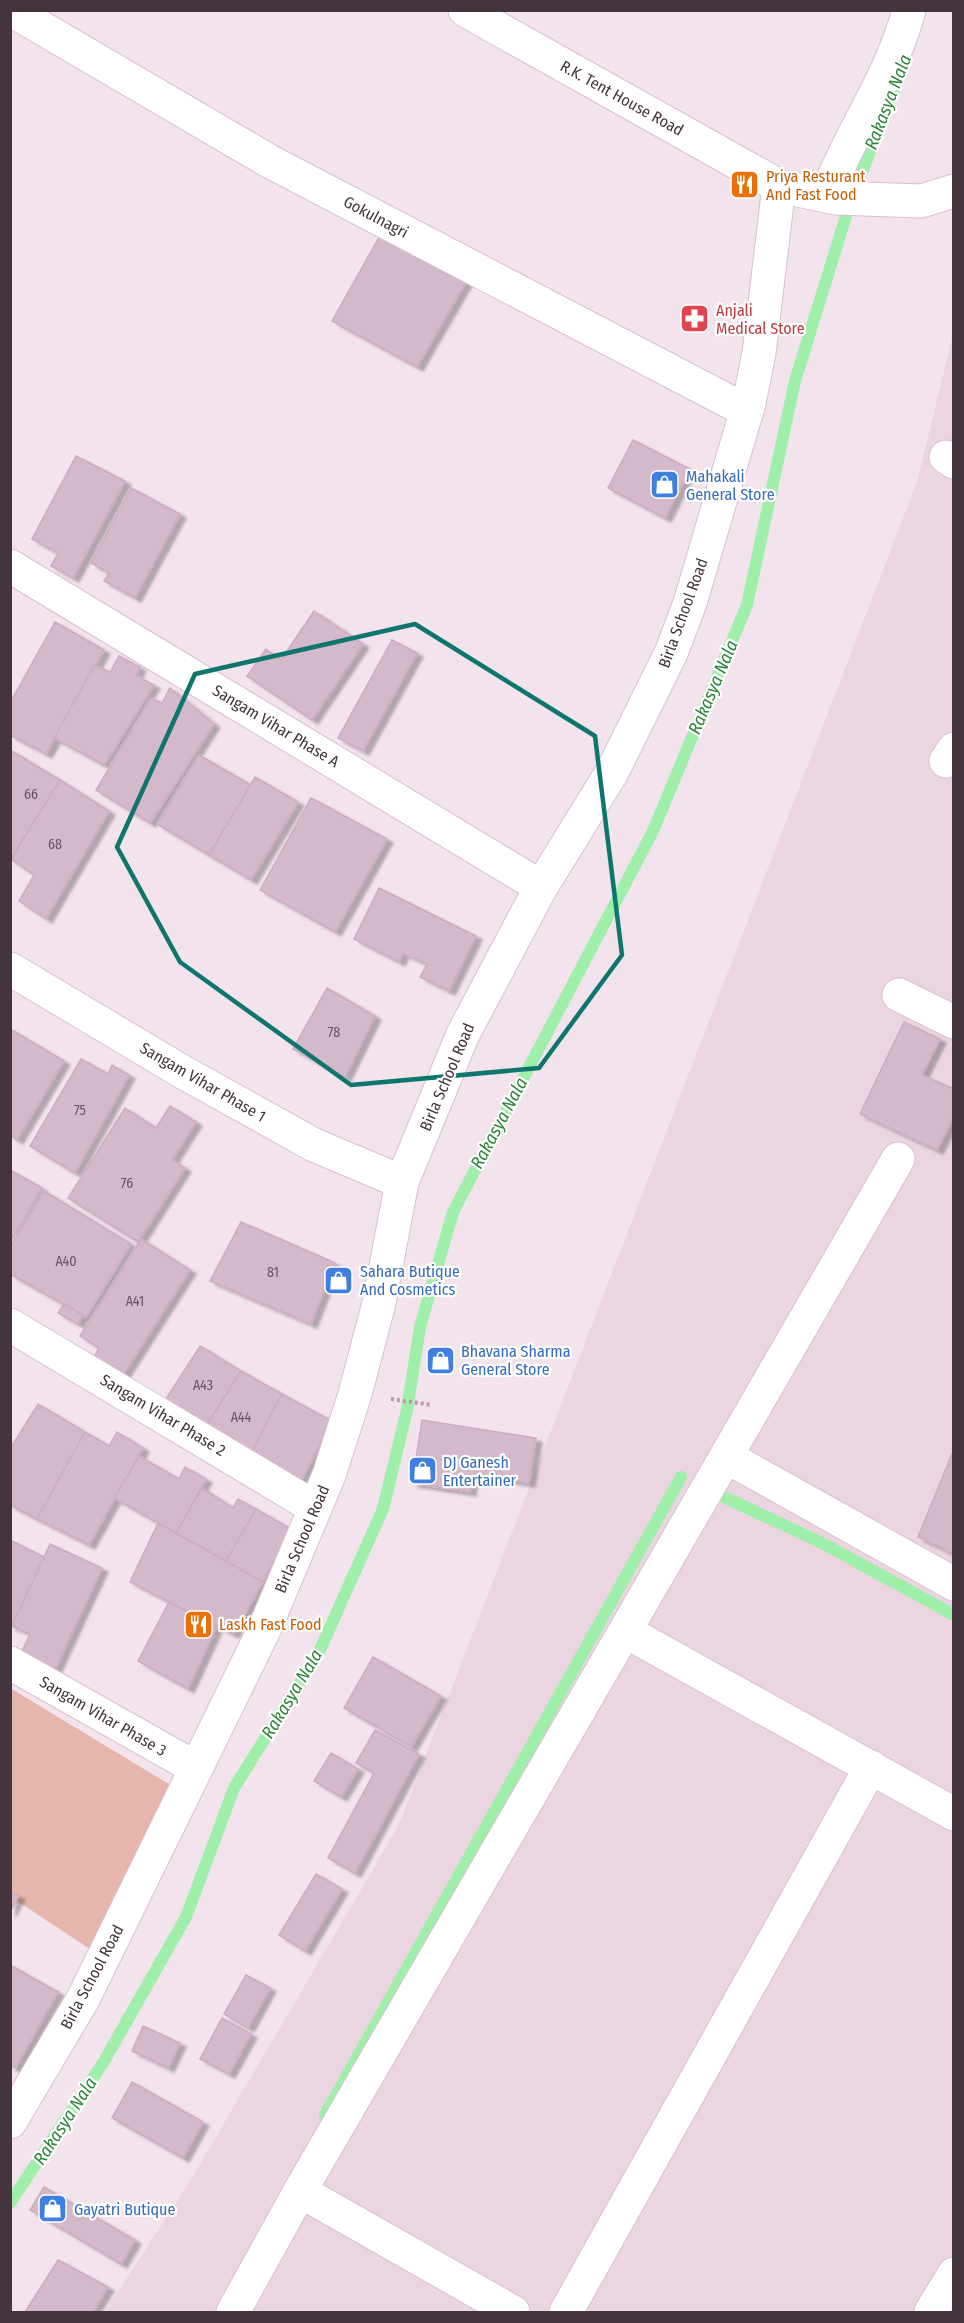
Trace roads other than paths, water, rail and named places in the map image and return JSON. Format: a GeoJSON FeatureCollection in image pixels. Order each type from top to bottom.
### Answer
{"type":"FeatureCollection","features":[{"type":"Feature","properties":{"kind":"street","name":"Gokulnagri"},"geometry":{"type":"LineString","coordinates":[[11,10],[269,161],[747,411]]}},
{"type":"Feature","properties":{"kind":"street","name":"R.K. Tent House Road"},"geometry":{"type":"LineString","coordinates":[[465,10],[779,186]]}},
{"type":"Feature","properties":{"kind":"street"},"geometry":{"type":"LineString","coordinates":[[831,197],[834,174],[857,133],[904,29],[909,10]]}},
{"type":"Feature","properties":{"kind":"street","name":"Birla School Road"},"geometry":{"type":"LineString","coordinates":[[13,2111],[83,1999],[264,1630],[329,1474],[355,1394],[379,1303],[402,1182],[463,1034],[541,887],[612,772],[671,653],[690,603],[747,411],[759,353],[779,186]]}},
{"type":"Feature","properties":{"kind":"street"},"geometry":{"type":"LineString","coordinates":[[779,186],[831,197],[921,201],[954,191]]}},
{"type":"Feature","properties":{"kind":"street","name":"Sangam Vihar Phase A"},"geometry":{"type":"LineString","coordinates":[[10,566],[541,887]]}},
{"type":"Feature","properties":{"kind":"street","name":"Sangam Vihar Phase 1"},"geometry":{"type":"LineString","coordinates":[[10,969],[181,1071],[314,1145],[402,1182]]}},
{"type":"Feature","properties":{"kind":"street"},"geometry":{"type":"LineString","coordinates":[[899,994],[954,1022]]}},
{"type":"Feature","properties":{"kind":"street"},"geometry":{"type":"LineString","coordinates":[[233,2313],[300,2191],[898,1159]]}},
{"type":"Feature","properties":{"kind":"street","name":"Sangam Vihar Phase 2"},"geometry":{"type":"LineString","coordinates":[[10,1325],[314,1507]]}},
{"type":"Feature","properties":{"kind":"street"},"geometry":{"type":"LineString","coordinates":[[727,1456],[954,1584]]}},
{"type":"Feature","properties":{"kind":"street"},"geometry":{"type":"LineString","coordinates":[[625,1631],[954,1814]]}},
{"type":"Feature","properties":{"kind":"street","name":"Sangam Vihar Phase 3"},"geometry":{"type":"LineString","coordinates":[[10,1663],[196,1768]]}},
{"type":"Feature","properties":{"kind":"street"},"geometry":{"type":"LineString","coordinates":[[566,2313],[871,1767]]}},
{"type":"Feature","properties":{"kind":"street"},"geometry":{"type":"LineString","coordinates":[[300,2191],[513,2313]]}},
{"type":"Feature","properties":{"kind":"street"},"geometry":{"type":"LineString","coordinates":[[931,2313],[954,2274]]}},
{"type":"Feature","properties":{"kind":"waterway","name":"Rakasya Nala"},"geometry":{"type":"LineString","coordinates":[[10,2203],[103,2063],[186,1917],[234,1788],[319,1652],[383,1509],[407,1410],[420,1327],[453,1212],[653,831],[747,605],[795,381],[851,200],[895,88]]}},
{"type":"Feature","properties":{"kind":"waterway"},"geometry":{"type":"LineString","coordinates":[[325,2115],[681,1477]]}},
{"type":"Feature","properties":{"kind":"waterway"},"geometry":{"type":"LineString","coordinates":[[724,1497],[822,1543],[954,1615]]}},
{"type":"Feature","properties":{"kind":"place","name":"Priya Resturant And Fast Food"},"geometry":{"type":"Point","coordinates":[745,185]}},
{"type":"Feature","properties":{"kind":"place","name":"Anjali Medical Store"},"geometry":{"type":"Point","coordinates":[695,319]}},
{"type":"Feature","properties":{"kind":"place","name":"Mahakali General Store"},"geometry":{"type":"Point","coordinates":[665,485]}},
{"type":"Feature","properties":{"kind":"place","name":"Sahara Butique And Cosmetics"},"geometry":{"type":"Point","coordinates":[339,1280]}},
{"type":"Feature","properties":{"kind":"place","name":"Bhavana Sharma General Store"},"geometry":{"type":"Point","coordinates":[440,1360]}},
{"type":"Feature","properties":{"kind":"place","name":"DJ Ganesh Entertainer"},"geometry":{"type":"Point","coordinates":[422,1471]}},
{"type":"Feature","properties":{"kind":"place","name":"Laskh Fast Food"},"geometry":{"type":"Point","coordinates":[198,1624]}},
{"type":"Feature","properties":{"kind":"place","name":"Gayatri Butique"},"geometry":{"type":"Point","coordinates":[53,2209]}}]}
